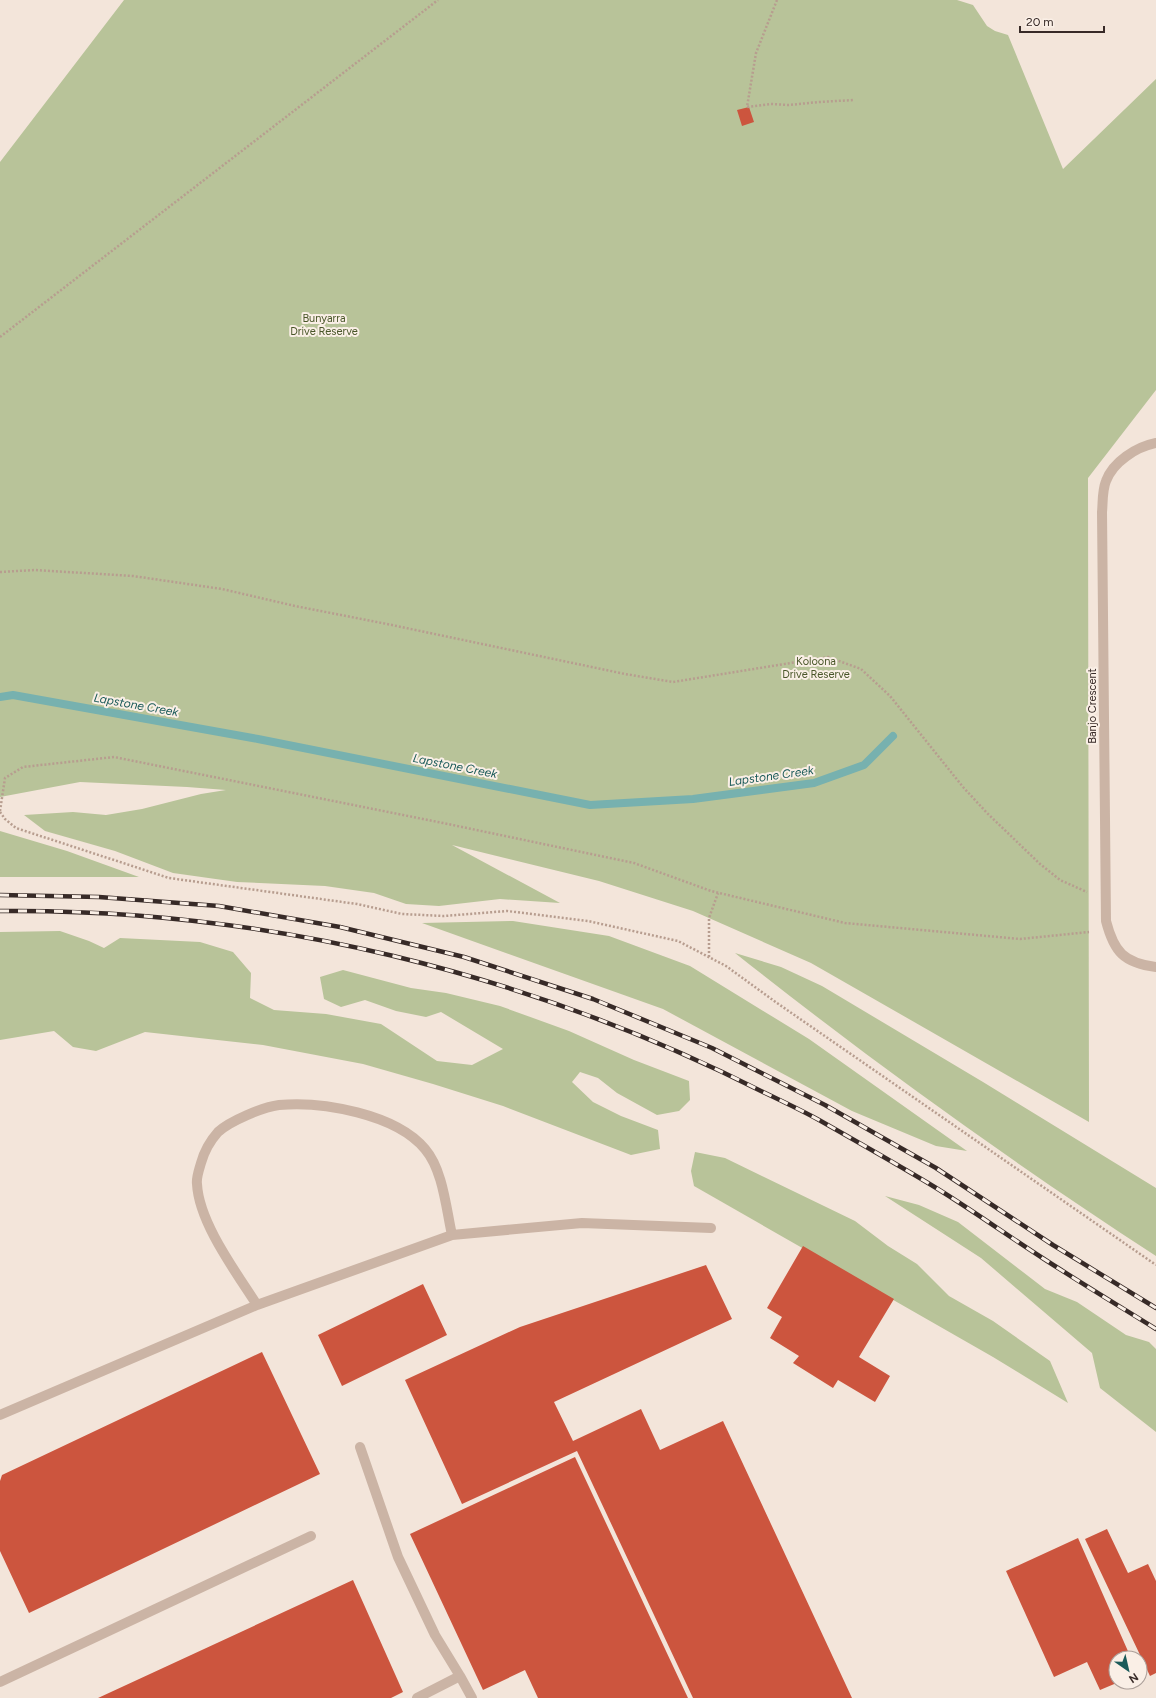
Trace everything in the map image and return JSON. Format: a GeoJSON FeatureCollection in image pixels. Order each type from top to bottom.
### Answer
{"type":"FeatureCollection","features":[{"type":"Feature","properties":{"kind":"street","name":"Banjo Crescent"},"geometry":{"type":"LineString","coordinates":[[1156,443],[1135,450],[1122,460],[1106,480],[1103,491],[1106,921],[1110,936],[1116,948],[1124,957],[1137,964],[1156,967]]}},
{"type":"Feature","properties":{"kind":"street"},"geometry":{"type":"LineString","coordinates":[[257,1305],[216,1240],[202,1209],[196,1183],[203,1153],[219,1132],[246,1115],[278,1105],[309,1105],[365,1113],[403,1130],[426,1149],[438,1173],[452,1235]]}},
{"type":"Feature","properties":{"kind":"street"},"geometry":{"type":"LineString","coordinates":[[0,1415],[257,1305],[452,1235],[582,1223],[711,1228]]}},
{"type":"Feature","properties":{"kind":"street"},"geometry":{"type":"LineString","coordinates":[[360,1447],[398,1557],[435,1636],[472,1698]]}},
{"type":"Feature","properties":{"kind":"street"},"geometry":{"type":"LineString","coordinates":[[0,1682],[311,1536]]}},
{"type":"Feature","properties":{"kind":"street"},"geometry":{"type":"LineString","coordinates":[[417,1698],[460,1676]]}},
{"type":"Feature","properties":{"kind":"path"},"geometry":{"type":"LineString","coordinates":[[0,337],[438,0]]}},
{"type":"Feature","properties":{"kind":"path"},"geometry":{"type":"LineString","coordinates":[[777,0],[756,53],[747,107],[771,104],[788,105],[854,100]]}},
{"type":"Feature","properties":{"kind":"path"},"geometry":{"type":"LineString","coordinates":[[0,572],[35,570],[133,576],[222,588],[295,606],[625,674],[674,682],[828,658],[861,669],[890,696],[968,792],[987,813],[1040,864],[1060,880],[1105,900]]}},
{"type":"Feature","properties":{"kind":"path"},"geometry":{"type":"LineString","coordinates":[[1108,930],[1020,939],[845,923],[718,893],[634,863],[435,821],[114,757],[23,767],[5,778],[0,811],[16,828],[169,878],[357,904],[402,914],[444,916],[507,911],[588,921],[678,941],[726,966],[777,1003],[1156,1265]]}},
{"type":"Feature","properties":{"kind":"path"},"geometry":{"type":"LineString","coordinates":[[709,957],[708,918],[718,893]]}},
{"type":"Feature","properties":{"kind":"green space"},"geometry":{"type":"Polygon","coordinates":[[[124,0],[957,0],[973,5],[987,26],[995,31],[1008,35],[1063,169],[1156,79],[1156,390],[1088,478],[1089,1122],[811,963],[693,911],[599,881],[452,845],[560,903],[500,899],[439,906],[406,904],[374,893],[325,886],[237,882],[173,873],[115,851],[45,831],[24,815],[73,812],[106,815],[142,809],[201,794],[226,790],[80,782],[0,797],[0,162],[124,0]]]}},
{"type":"Feature","properties":{"kind":"green space"},"geometry":{"type":"Polygon","coordinates":[[[0,831],[67,851],[139,877],[0,877],[0,831]]]}},
{"type":"Feature","properties":{"kind":"green space"},"geometry":{"type":"Polygon","coordinates":[[[513,921],[609,936],[690,966],[809,1039],[967,1151],[936,1146],[852,1111],[663,1009],[422,923],[513,921]]]}},
{"type":"Feature","properties":{"kind":"green space"},"geometry":{"type":"Polygon","coordinates":[[[60,931],[104,948],[120,938],[200,942],[233,952],[251,973],[250,998],[274,1010],[326,1014],[381,1024],[437,1061],[472,1065],[503,1049],[441,1012],[426,1017],[396,1011],[365,1000],[341,1007],[324,999],[320,977],[343,970],[411,988],[446,993],[500,1006],[569,1031],[634,1060],[689,1081],[690,1100],[679,1111],[657,1115],[617,1093],[598,1078],[580,1072],[572,1082],[593,1102],[621,1116],[658,1130],[660,1149],[631,1155],[503,1106],[433,1084],[363,1064],[263,1045],[145,1032],[96,1051],[73,1047],[54,1031],[0,1040],[0,932],[60,931]]]}},
{"type":"Feature","properties":{"kind":"green space"},"geometry":{"type":"Polygon","coordinates":[[[735,953],[781,967],[822,986],[1156,1188],[1156,1256],[1048,1184],[889,1071],[735,953]]]}},
{"type":"Feature","properties":{"kind":"green space"},"geometry":{"type":"Polygon","coordinates":[[[695,1152],[725,1158],[855,1221],[888,1246],[917,1264],[949,1296],[993,1321],[1050,1361],[1068,1403],[993,1357],[694,1186],[691,1171],[695,1152]]]}},
{"type":"Feature","properties":{"kind":"green space"},"geometry":{"type":"Polygon","coordinates":[[[885,1196],[919,1205],[958,1222],[1045,1289],[1077,1302],[1126,1335],[1149,1342],[1156,1349],[1156,1432],[1100,1388],[1092,1353],[981,1258],[885,1196]]]}},
{"type":"Feature","properties":{"kind":"building"},"geometry":{"type":"Polygon","coordinates":[[[749,107],[754,122],[742,126],[737,110],[749,107]]]}},
{"type":"Feature","properties":{"kind":"building"},"geometry":{"type":"Polygon","coordinates":[[[803,1246],[894,1299],[859,1357],[890,1376],[875,1402],[838,1380],[833,1388],[793,1363],[799,1356],[770,1338],[782,1317],[767,1308],[803,1246]]]}},
{"type":"Feature","properties":{"kind":"building"},"geometry":{"type":"Polygon","coordinates":[[[706,1265],[732,1319],[554,1402],[573,1441],[641,1409],[660,1450],[723,1421],[852,1698],[693,1698],[577,1451],[462,1504],[405,1380],[520,1327],[706,1265]]]}},
{"type":"Feature","properties":{"kind":"building"},"geometry":{"type":"Polygon","coordinates":[[[423,1284],[447,1335],[342,1386],[318,1335],[423,1284]]]}},
{"type":"Feature","properties":{"kind":"building"},"geometry":{"type":"Polygon","coordinates":[[[262,1352],[320,1474],[29,1613],[0,1551],[0,1481],[2,1475],[262,1352]]]}},
{"type":"Feature","properties":{"kind":"building"},"geometry":{"type":"Polygon","coordinates":[[[575,1457],[688,1698],[538,1698],[525,1670],[483,1690],[410,1534],[575,1457]]]}},
{"type":"Feature","properties":{"kind":"building"},"geometry":{"type":"Polygon","coordinates":[[[1107,1529],[1128,1573],[1148,1564],[1156,1581],[1156,1673],[1150,1676],[1148,1672],[1148,1650],[1138,1650],[1085,1539],[1107,1529]]]}},
{"type":"Feature","properties":{"kind":"building"},"geometry":{"type":"Polygon","coordinates":[[[1078,1538],[1127,1650],[1108,1650],[1108,1687],[1100,1690],[1087,1662],[1054,1677],[1006,1571],[1078,1538]]]}},
{"type":"Feature","properties":{"kind":"building"},"geometry":{"type":"Polygon","coordinates":[[[353,1580],[403,1692],[391,1698],[98,1698],[353,1580]]]}},
{"type":"Feature","properties":{"kind":"waterway","name":"Lapstone Creek"},"geometry":{"type":"LineString","coordinates":[[0,697],[13,695],[258,739],[590,805],[693,799],[814,783],[864,765],[893,736]]}},
{"type":"Feature","properties":{"kind":"railway"},"geometry":{"type":"LineString","coordinates":[[0,895],[99,897],[219,906],[340,927],[464,957],[593,999],[712,1048],[825,1105],[936,1168],[1053,1245],[1156,1308]]}},
{"type":"Feature","properties":{"kind":"railway"},"geometry":{"type":"LineString","coordinates":[[0,911],[99,913],[198,921],[295,936],[392,956],[488,982],[582,1013],[674,1050],[819,1120],[943,1192],[1058,1268],[1156,1329]]}},
{"type":"Feature","properties":{"kind":"park label","name":"Bunyarra Drive Reserve"},"geometry":{"type":"Point","coordinates":[324,324]}},
{"type":"Feature","properties":{"kind":"park label","name":"Koloona Drive Reserve"},"geometry":{"type":"Point","coordinates":[816,667]}}]}
